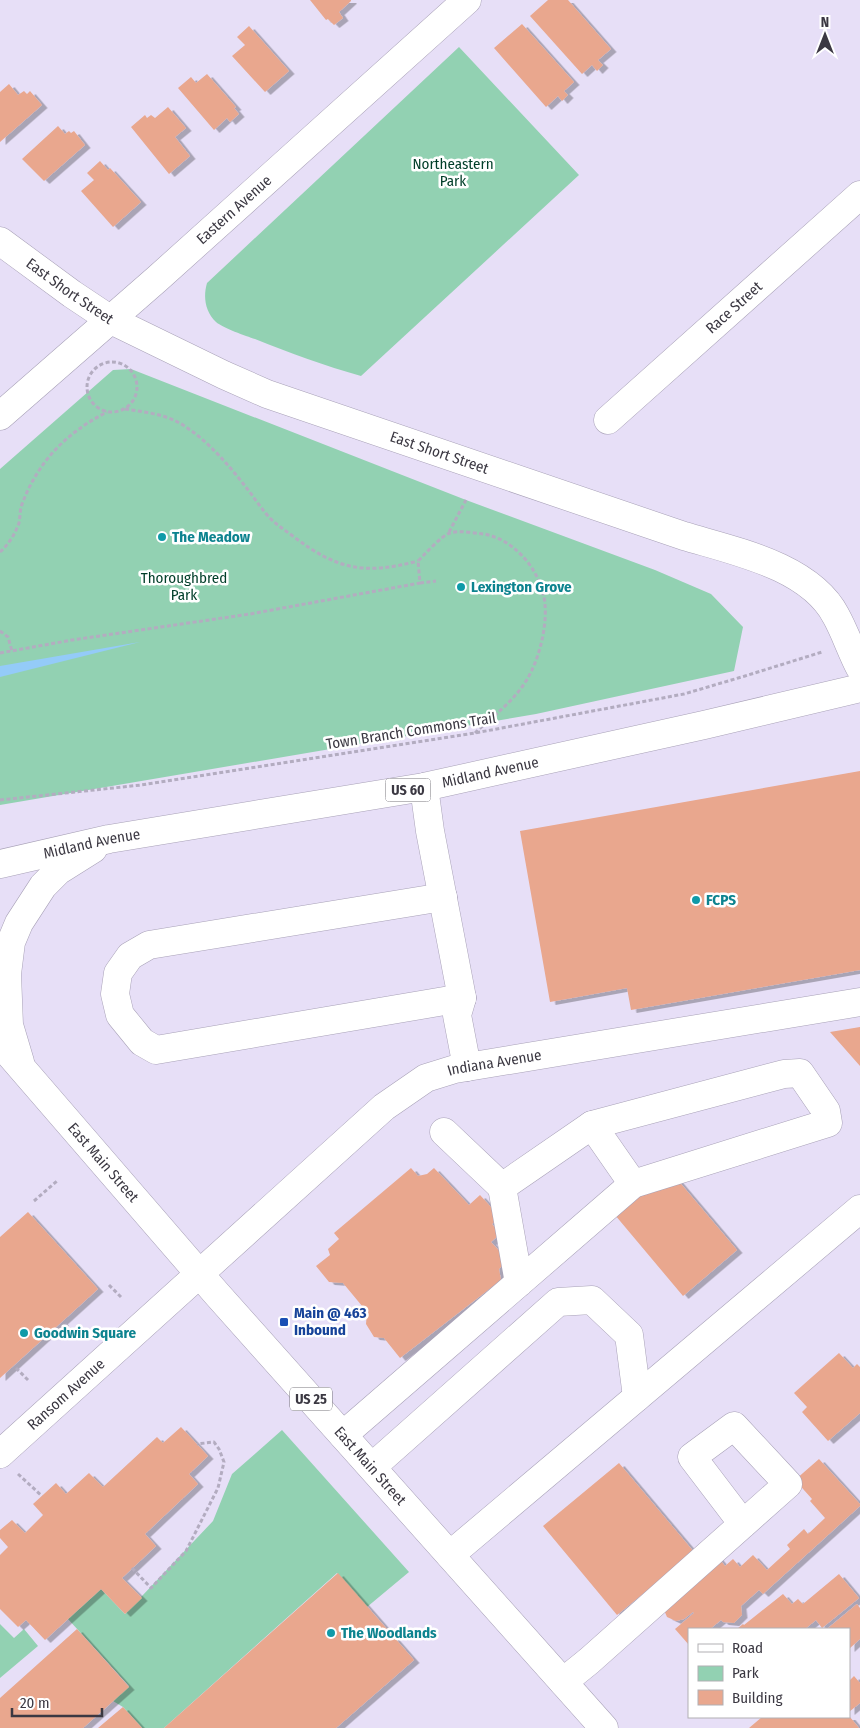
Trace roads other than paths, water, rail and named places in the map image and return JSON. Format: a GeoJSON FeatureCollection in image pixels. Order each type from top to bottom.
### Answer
{"type":"FeatureCollection","features":[{"type":"Feature","properties":{"kind":"main road","name":"Eastern Avenue"},"geometry":{"type":"LineString","coordinates":[[0,416],[110,320],[451,5]]}},
{"type":"Feature","properties":{"kind":"main road","name":"Race Street"},"geometry":{"type":"LineString","coordinates":[[608,420],[860,195]]}},
{"type":"Feature","properties":{"kind":"main road","name":"East Short Street"},"geometry":{"type":"LineString","coordinates":[[0,241],[110,320],[266,394],[684,536],[753,557],[789,572],[820,593],[826,600],[836,615],[860,668]]}},
{"type":"Feature","properties":{"kind":"main road","name":"Midland Avenue"},"geometry":{"type":"LineString","coordinates":[[0,864],[109,839],[424,787],[704,725],[860,688]]}},
{"type":"Feature","properties":{"kind":"main road"},"geometry":{"type":"LineString","coordinates":[[424,787],[430,831],[462,998],[457,1015],[467,1067]]}},
{"type":"Feature","properties":{"kind":"main road","name":"East Main Street"},"geometry":{"type":"LineString","coordinates":[[11,1062],[7,974],[11,942],[19,923],[43,886],[58,871],[109,839]]}},
{"type":"Feature","properties":{"kind":"main road"},"geometry":{"type":"LineString","coordinates":[[443,897],[150,945],[130,956],[118,972],[114,994],[120,1015],[142,1042],[156,1050],[462,998]]}},
{"type":"Feature","properties":{"kind":"main road","name":"Indiana Avenue"},"geometry":{"type":"LineString","coordinates":[[200,1275],[384,1106],[426,1078],[455,1069],[860,1002]]}},
{"type":"Feature","properties":{"kind":"main road","name":"East Main Street"},"geometry":{"type":"LineString","coordinates":[[0,1043],[11,1062],[604,1728]]}},
{"type":"Feature","properties":{"kind":"main road"},"geometry":{"type":"LineString","coordinates":[[343,1435],[633,1184],[828,1123],[826,1110],[800,1073],[784,1074],[592,1125],[502,1187]]}},
{"type":"Feature","properties":{"kind":"main road"},"geometry":{"type":"LineString","coordinates":[[592,1125],[633,1184]]}},
{"type":"Feature","properties":{"kind":"main road"},"geometry":{"type":"LineString","coordinates":[[444,1132],[502,1187],[519,1283]]}},
{"type":"Feature","properties":{"kind":"main road"},"geometry":{"type":"LineString","coordinates":[[450,1555],[860,1209]]}},
{"type":"Feature","properties":{"kind":"main road","name":"Ransom Avenue"},"geometry":{"type":"LineString","coordinates":[[8,1463],[200,1275]]}},
{"type":"Feature","properties":{"kind":"main road"},"geometry":{"type":"LineString","coordinates":[[372,1467],[558,1302],[592,1300],[629,1335],[637,1397]]}},
{"type":"Feature","properties":{"kind":"main road"},"geometry":{"type":"LineString","coordinates":[[563,1682],[743,1524]]}},
{"type":"Feature","properties":{"kind":"water"},"geometry":{"type":"Polygon","coordinates":[[[140,642],[0,677],[0,666],[140,642]]]}},
{"type":"Feature","properties":{"kind":"place","name":"The Meadow"},"geometry":{"type":"Point","coordinates":[162,537]}},
{"type":"Feature","properties":{"kind":"place","name":"Lexington Grove"},"geometry":{"type":"Point","coordinates":[461,587]}},
{"type":"Feature","properties":{"kind":"place","name":"FCPS"},"geometry":{"type":"Point","coordinates":[696,900]}},
{"type":"Feature","properties":{"kind":"place","name":"Main @ 463 Inbound"},"geometry":{"type":"Point","coordinates":[284,1322]}},
{"type":"Feature","properties":{"kind":"place","name":"Goodwin Square"},"geometry":{"type":"Point","coordinates":[24,1333]}},
{"type":"Feature","properties":{"kind":"place","name":"The Woodlands"},"geometry":{"type":"Point","coordinates":[331,1633]}},
{"type":"Feature","properties":{"kind":"park label","name":"Northeastern Park"},"geometry":{"type":"Point","coordinates":[453,172]}},
{"type":"Feature","properties":{"kind":"park label","name":"Thoroughbred Park"},"geometry":{"type":"Point","coordinates":[184,586]}}]}
